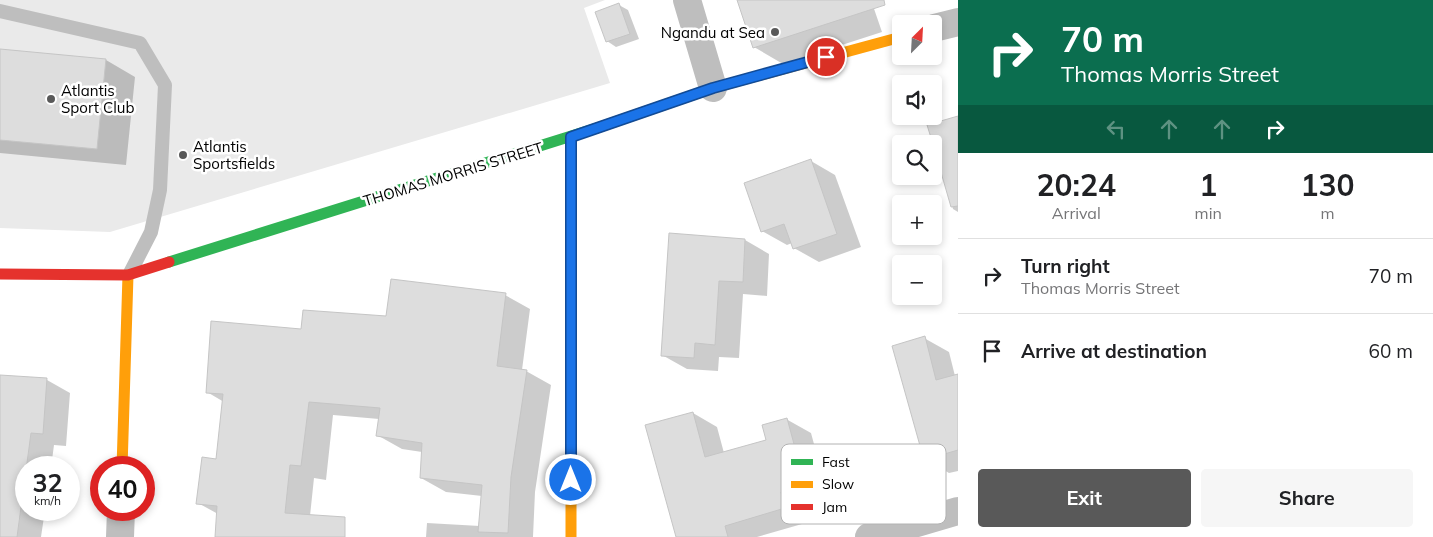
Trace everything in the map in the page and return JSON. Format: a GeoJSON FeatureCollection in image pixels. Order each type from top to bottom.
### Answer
{"type":"FeatureCollection","features":[{"type":"Feature","properties":{"kind":"street"},"geometry":{"type":"LineString","coordinates":[[687,0],[713,88]]}},
{"type":"Feature","properties":{"kind":"street"},"geometry":{"type":"LineString","coordinates":[[942,26],[958,22]]}},
{"type":"Feature","properties":{"kind":"street","name":"THOMAS MORRIS STREET"},"geometry":{"type":"LineString","coordinates":[[0,274],[128,275],[571,137],[713,88],[892,39]]}},
{"type":"Feature","properties":{"kind":"street"},"geometry":{"type":"LineString","coordinates":[[571,137],[571,537]]}},
{"type":"Feature","properties":{"kind":"street"},"geometry":{"type":"LineString","coordinates":[[122,456],[128,275]]}},
{"type":"Feature","properties":{"kind":"street"},"geometry":{"type":"LineString","coordinates":[[946,515],[958,511]]}},
{"type":"Feature","properties":{"kind":"street"},"geometry":{"type":"LineString","coordinates":[[120,537],[121,521]]}},
{"type":"Feature","properties":{"kind":"street"},"geometry":{"type":"LineString","coordinates":[[869,537],[914,524]]}},
{"type":"Feature","properties":{"kind":"lane"},"geometry":{"type":"LineString","coordinates":[[0,11],[140,43],[165,85],[160,190],[151,232],[128,275]]}},
{"type":"Feature","properties":{"kind":"shaded area","name":"Atlantis Sportsfields"},"geometry":{"type":"Polygon","coordinates":[[[0,0],[605,0],[584,8],[610,83],[110,232],[0,228],[0,0]]]}},
{"type":"Feature","properties":{"kind":"building","name":"Ngandu at Sea"},"geometry":{"type":"Polygon","coordinates":[[[737,0],[884,0],[885,5],[753,48],[737,0]]]}},
{"type":"Feature","properties":{"kind":"building"},"geometry":{"type":"Polygon","coordinates":[[[619,3],[630,34],[606,42],[595,12],[619,3]]]}},
{"type":"Feature","properties":{"kind":"building","name":"Atlantis Sport Club"},"geometry":{"type":"Polygon","coordinates":[[[0,49],[106,59],[97,149],[0,140],[0,49]]]}},
{"type":"Feature","properties":{"kind":"building"},"geometry":{"type":"Polygon","coordinates":[[[958,116],[958,206],[951,207],[942,176],[942,135],[930,135],[927,125],[942,125],[942,121],[958,116]]]}},
{"type":"Feature","properties":{"kind":"building"},"geometry":{"type":"Polygon","coordinates":[[[811,159],[837,234],[793,249],[784,224],[761,232],[744,183],[811,159]]]}},
{"type":"Feature","properties":{"kind":"building"},"geometry":{"type":"Polygon","coordinates":[[[669,233],[745,239],[743,282],[719,281],[715,345],[695,343],[694,358],[661,356],[669,233]]]}},
{"type":"Feature","properties":{"kind":"building"},"geometry":{"type":"Polygon","coordinates":[[[391,279],[506,293],[497,366],[527,370],[511,477],[508,533],[478,532],[482,485],[420,478],[422,443],[376,436],[380,408],[309,402],[301,466],[290,465],[285,513],[345,517],[345,537],[215,537],[217,506],[196,504],[202,457],[216,459],[223,394],[206,393],[211,321],[301,329],[303,310],[386,316],[391,279]]]}},
{"type":"Feature","properties":{"kind":"building"},"geometry":{"type":"Polygon","coordinates":[[[925,336],[936,380],[958,374],[958,450],[946,454],[946,444],[920,444],[892,346],[925,336]]]}},
{"type":"Feature","properties":{"kind":"building"},"geometry":{"type":"Polygon","coordinates":[[[0,375],[47,378],[43,434],[31,433],[28,456],[15,456],[15,521],[19,521],[17,537],[0,537],[0,375]]]}},
{"type":"Feature","properties":{"kind":"building"},"geometry":{"type":"Polygon","coordinates":[[[693,412],[705,457],[766,440],[762,425],[787,418],[794,444],[781,444],[781,509],[725,526],[728,537],[676,537],[645,425],[693,412]]]}},
{"type":"Feature","properties":{"kind":"traffic: fast"},"geometry":{"type":"LineString","coordinates":[[169,262],[597,128]]}},
{"type":"Feature","properties":{"kind":"traffic: slow"},"geometry":{"type":"LineString","coordinates":[[597,128],[713,88],[892,39]]}},
{"type":"Feature","properties":{"kind":"traffic: slow"},"geometry":{"type":"LineString","coordinates":[[571,137],[571,537]]}},
{"type":"Feature","properties":{"kind":"traffic: slow"},"geometry":{"type":"LineString","coordinates":[[122,456],[128,275]]}},
{"type":"Feature","properties":{"kind":"traffic: jam"},"geometry":{"type":"LineString","coordinates":[[0,274],[128,275],[169,262]]}},
{"type":"Feature","properties":{"kind":"place","name":"Ngandu at Sea"},"geometry":{"type":"Point","coordinates":[775,32]}},
{"type":"Feature","properties":{"kind":"place","name":"Atlantis Sport Club"},"geometry":{"type":"Point","coordinates":[51,99]}},
{"type":"Feature","properties":{"kind":"place","name":"Atlantis Sportsfields"},"geometry":{"type":"Point","coordinates":[183,155]}},
{"type":"Feature","properties":{"kind":"route"},"geometry":{"type":"LineString","coordinates":[[571,480],[571,137],[713,88],[826,57]]}}]}
